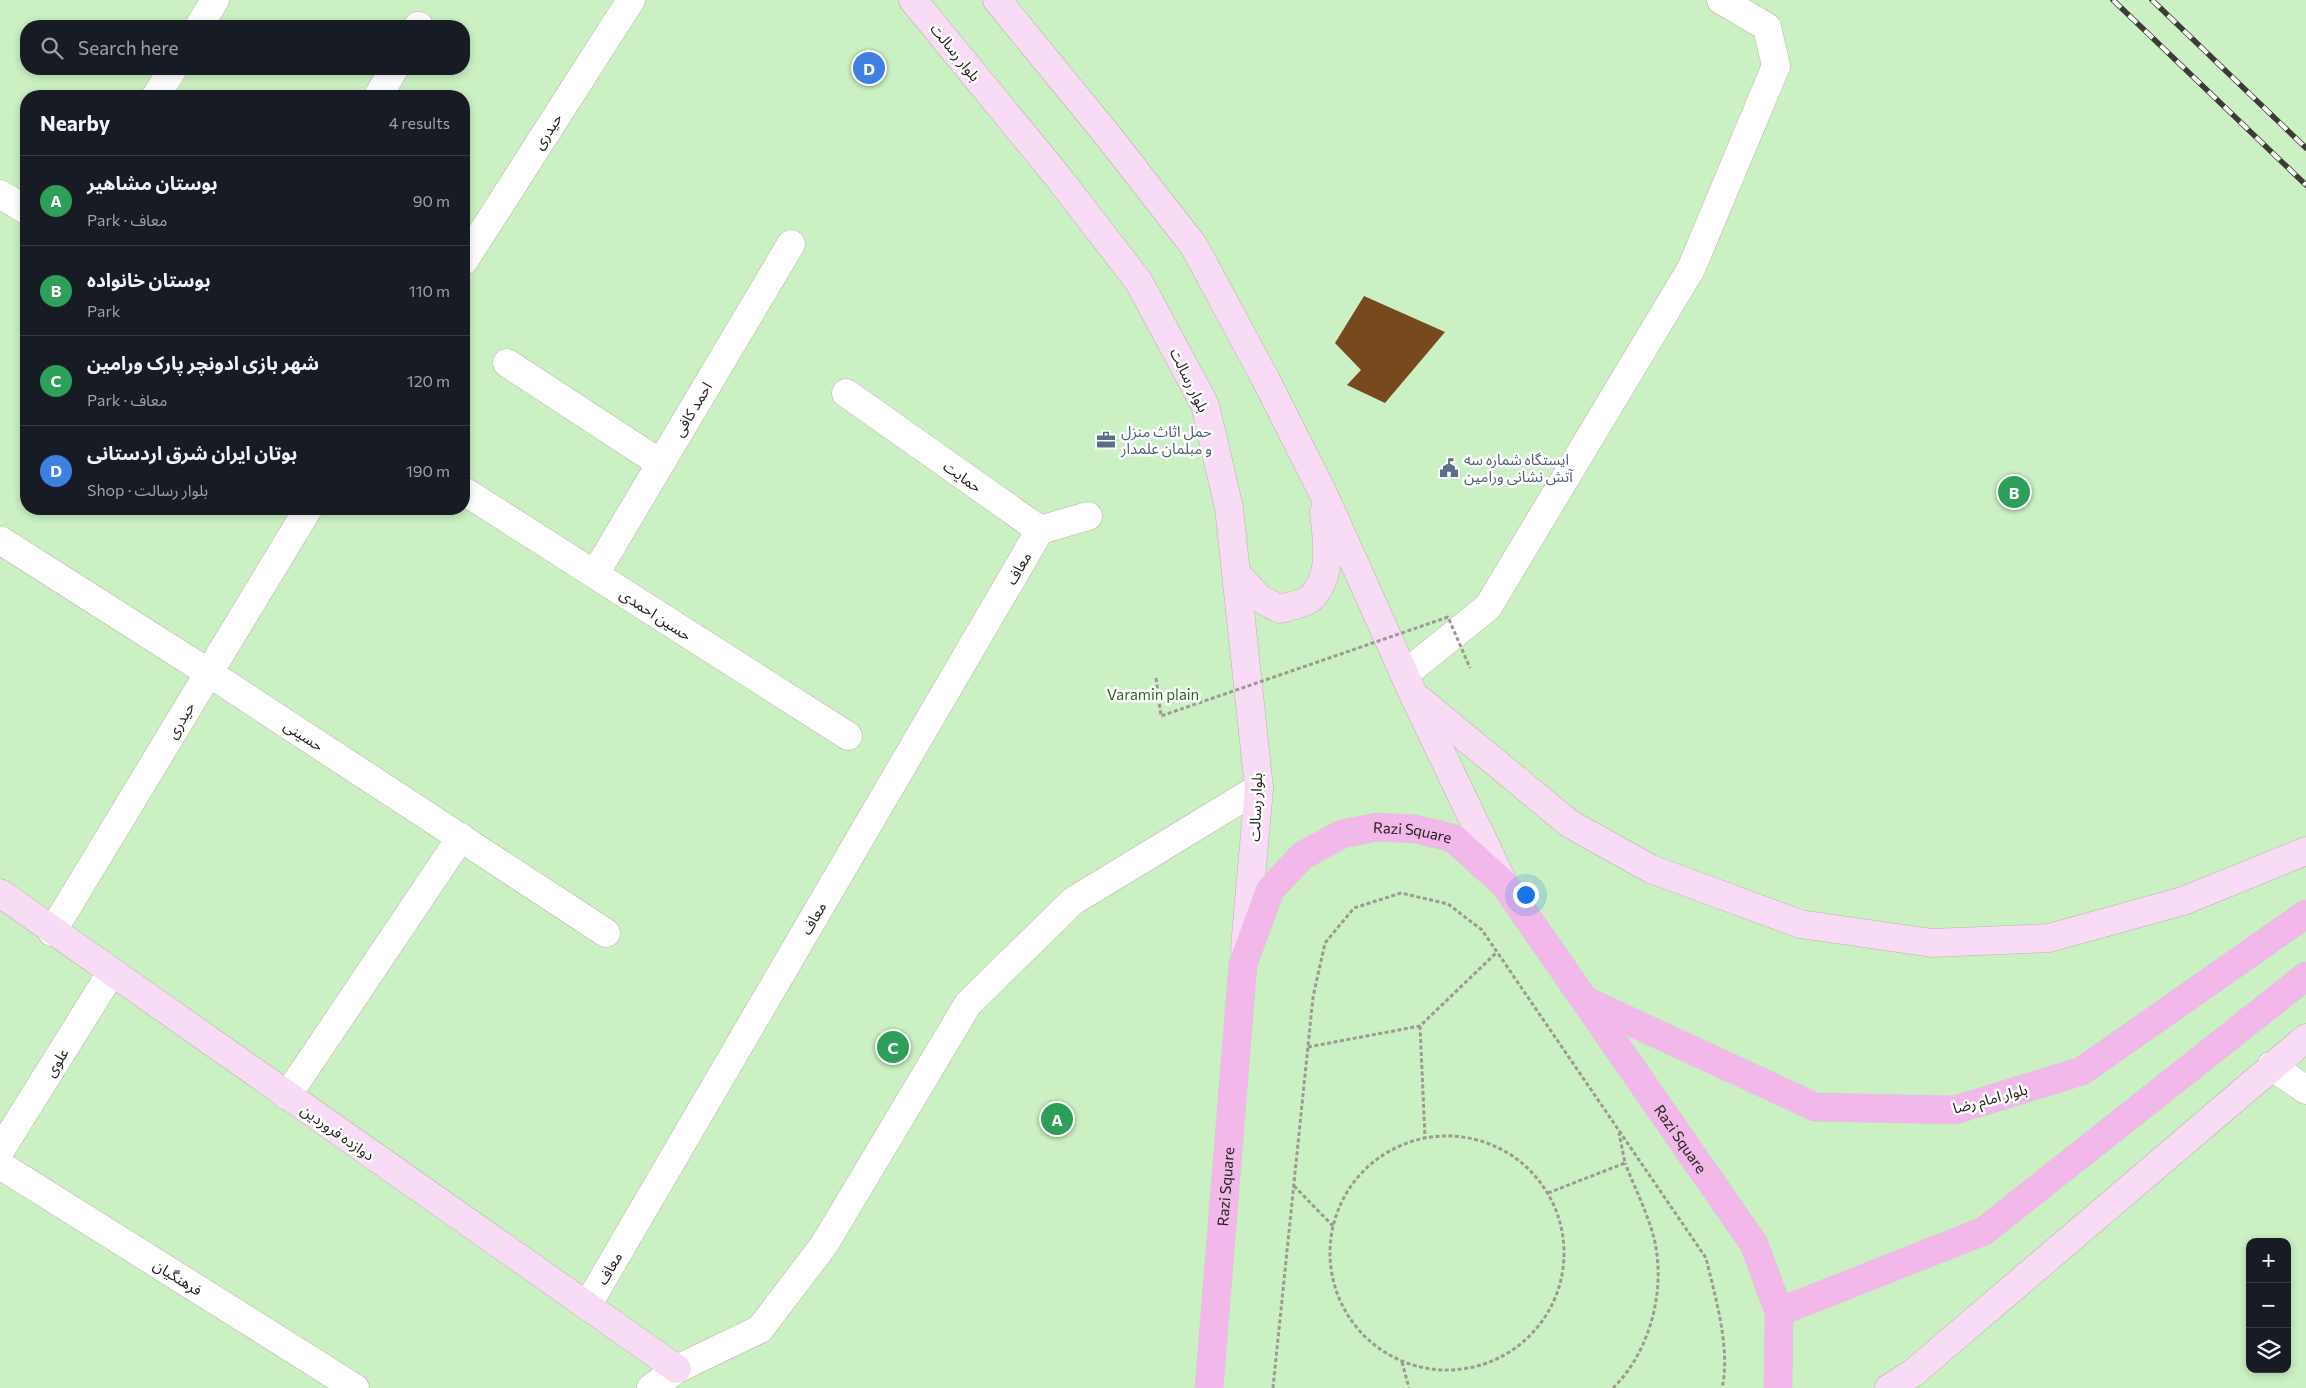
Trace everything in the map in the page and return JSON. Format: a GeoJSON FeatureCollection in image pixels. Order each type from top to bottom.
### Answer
{"type":"FeatureCollection","features":[{"type":"Feature","properties":{"kind":"main road","name":"بلوار رسالت"},"geometry":{"type":"LineString","coordinates":[[913,0],[1058,177],[1139,282],[1206,405],[1229,508],[1259,788],[1244,964]]}},
{"type":"Feature","properties":{"kind":"main road"},"geometry":{"type":"LineString","coordinates":[[997,0],[1109,137],[1194,246],[1265,378],[1323,493],[1410,685],[1504,884]]}},
{"type":"Feature","properties":{"kind":"main road"},"geometry":{"type":"LineString","coordinates":[[1236,573],[1259,598],[1280,610],[1309,600],[1322,580],[1328,560],[1323,493]]}},
{"type":"Feature","properties":{"kind":"main road"},"geometry":{"type":"LineString","coordinates":[[1410,685],[1570,824],[1651,869],[1800,924],[1932,944],[2049,938],[2183,902],[2306,851]]}},
{"type":"Feature","properties":{"kind":"main road","name":"Razi Square"},"geometry":{"type":"LineString","coordinates":[[1209,1388],[1244,964],[1270,890],[1302,856],[1342,834],[1377,827],[1415,829],[1453,838],[1504,884],[1754,1244],[1779,1312],[1778,1388]]}},
{"type":"Feature","properties":{"kind":"main road","name":"دوازده فروردین"},"geometry":{"type":"LineString","coordinates":[[0,893],[52,932],[677,1369]]}},
{"type":"Feature","properties":{"kind":"main road","name":"بلوار امام رضا"},"geometry":{"type":"LineString","coordinates":[[1586,1000],[1815,1107],[1955,1110],[2082,1071],[2306,914]]}},
{"type":"Feature","properties":{"kind":"main road"},"geometry":{"type":"LineString","coordinates":[[1779,1312],[1984,1232],[2306,976]]}},
{"type":"Feature","properties":{"kind":"main road"},"geometry":{"type":"LineString","coordinates":[[1889,1388],[1913,1372],[2306,1038]]}},
{"type":"Feature","properties":{"kind":"street"},"geometry":{"type":"LineString","coordinates":[[203,20],[215,0]]}},
{"type":"Feature","properties":{"kind":"street","name":"حیدری"},"geometry":{"type":"LineString","coordinates":[[470,252],[631,0]]}},
{"type":"Feature","properties":{"kind":"street"},"geometry":{"type":"LineString","coordinates":[[1410,685],[1488,607],[1691,270],[1776,66],[1766,28],[1721,0]]}},
{"type":"Feature","properties":{"kind":"street"},"geometry":{"type":"LineString","coordinates":[[160,90],[169,75]]}},
{"type":"Feature","properties":{"kind":"street"},"geometry":{"type":"LineString","coordinates":[[382,90],[390,75]]}},
{"type":"Feature","properties":{"kind":"street"},"geometry":{"type":"LineString","coordinates":[[0,194],[20,206]]}},
{"type":"Feature","properties":{"kind":"street","name":"احمد کافی"},"geometry":{"type":"LineString","coordinates":[[594,574],[791,244]]}},
{"type":"Feature","properties":{"kind":"street"},"geometry":{"type":"LineString","coordinates":[[507,363],[660,463]]}},
{"type":"Feature","properties":{"kind":"street","name":"حمایت"},"geometry":{"type":"LineString","coordinates":[[846,393],[1040,530]]}},
{"type":"Feature","properties":{"kind":"street","name":"حسین احمدی"},"geometry":{"type":"LineString","coordinates":[[470,495],[848,736]]}},
{"type":"Feature","properties":{"kind":"street","name":"حیدری"},"geometry":{"type":"LineString","coordinates":[[52,932],[304,515]]}},
{"type":"Feature","properties":{"kind":"street"},"geometry":{"type":"LineString","coordinates":[[1040,530],[1088,516]]}},
{"type":"Feature","properties":{"kind":"street","name":"معاف"},"geometry":{"type":"LineString","coordinates":[[587,1306],[1040,530]]}},
{"type":"Feature","properties":{"kind":"street","name":"حسینی"},"geometry":{"type":"LineString","coordinates":[[0,540],[209,673],[606,933]]}},
{"type":"Feature","properties":{"kind":"street"},"geometry":{"type":"LineString","coordinates":[[651,1388],[677,1369],[760,1329],[824,1245],[968,1004],[1073,901],[1259,788]]}},
{"type":"Feature","properties":{"kind":"street"},"geometry":{"type":"LineString","coordinates":[[287,1096],[461,838]]}},
{"type":"Feature","properties":{"kind":"street","name":"علوی"},"geometry":{"type":"LineString","coordinates":[[0,1151],[112,973]]}},
{"type":"Feature","properties":{"kind":"street"},"geometry":{"type":"LineString","coordinates":[[2271,1066],[2306,1090]]}},
{"type":"Feature","properties":{"kind":"street","name":"فرهنگیان"},"geometry":{"type":"LineString","coordinates":[[0,1165],[355,1388]]}},
{"type":"Feature","properties":{"kind":"path"},"geometry":{"type":"LineString","coordinates":[[1156,678],[1160,716],[1448,617],[1470,668]]}},
{"type":"Feature","properties":{"kind":"path"},"geometry":{"type":"LineString","coordinates":[[1273,1388],[1313,997],[1325,943],[1354,908],[1402,893],[1448,904],[1482,930],[1706,1258],[1721,1321],[1724,1378],[1722,1388]]}},
{"type":"Feature","properties":{"kind":"path"},"geometry":{"type":"LineString","coordinates":[[1308,1047],[1420,1026],[1497,952]]}},
{"type":"Feature","properties":{"kind":"path"},"geometry":{"type":"LineString","coordinates":[[1420,1026],[1425,1137]]}},
{"type":"Feature","properties":{"kind":"path"},"geometry":{"type":"LineString","coordinates":[[1613,1388],[1624,1377],[1643,1345],[1654,1309],[1659,1272],[1652,1232],[1625,1163],[1619,1130]]}},
{"type":"Feature","properties":{"kind":"path"},"geometry":{"type":"LineString","coordinates":[[1464,1136],[1502,1149],[1534,1173],[1548,1193],[1555,1206],[1565,1245],[1561,1285],[1544,1321],[1516,1349],[1480,1366],[1441,1371],[1402,1362],[1370,1342],[1346,1315],[1332,1280],[1329,1244],[1333,1226],[1338,1208],[1357,1177],[1388,1151],[1425,1137],[1464,1136]]}},
{"type":"Feature","properties":{"kind":"path"},"geometry":{"type":"LineString","coordinates":[[1548,1193],[1625,1163]]}},
{"type":"Feature","properties":{"kind":"path"},"geometry":{"type":"LineString","coordinates":[[1294,1185],[1333,1226]]}},
{"type":"Feature","properties":{"kind":"path"},"geometry":{"type":"LineString","coordinates":[[1402,1362],[1409,1388]]}},
{"type":"Feature","properties":{"kind":"green space","name":"Varamin plain"},"geometry":{"type":"Polygon","coordinates":[[[0,0],[2306,0],[2306,1388],[0,1388],[0,0]]]}},
{"type":"Feature","properties":{"kind":"building"},"geometry":{"type":"Polygon","coordinates":[[[1364,296],[1445,332],[1385,403],[1347,385],[1361,370],[1335,343],[1364,296]]]}},
{"type":"Feature","properties":{"kind":"railway"},"geometry":{"type":"LineString","coordinates":[[2113,0],[2306,185]]}},
{"type":"Feature","properties":{"kind":"railway"},"geometry":{"type":"LineString","coordinates":[[2152,0],[2306,148]]}},
{"type":"Feature","properties":{"kind":"place","name":"بوتان ایران شرق اردستانی"},"geometry":{"type":"Point","coordinates":[869,68]}},
{"type":"Feature","properties":{"kind":"place","name":"حمل اثاث منزل و مبلمان علمدار"},"geometry":{"type":"Point","coordinates":[1106,440]}},
{"type":"Feature","properties":{"kind":"place","name":"ایستگاه شماره سه آتش نشانی ورامین"},"geometry":{"type":"Point","coordinates":[1449,468]}},
{"type":"Feature","properties":{"kind":"place","name":"بوستان خانواده"},"geometry":{"type":"Point","coordinates":[2014,492]}},
{"type":"Feature","properties":{"kind":"place","name":"شهر بازی ادونچر پارک ورامین"},"geometry":{"type":"Point","coordinates":[893,1047]}},
{"type":"Feature","properties":{"kind":"place","name":"بوستان مشاهیر"},"geometry":{"type":"Point","coordinates":[1057,1119]}}]}
